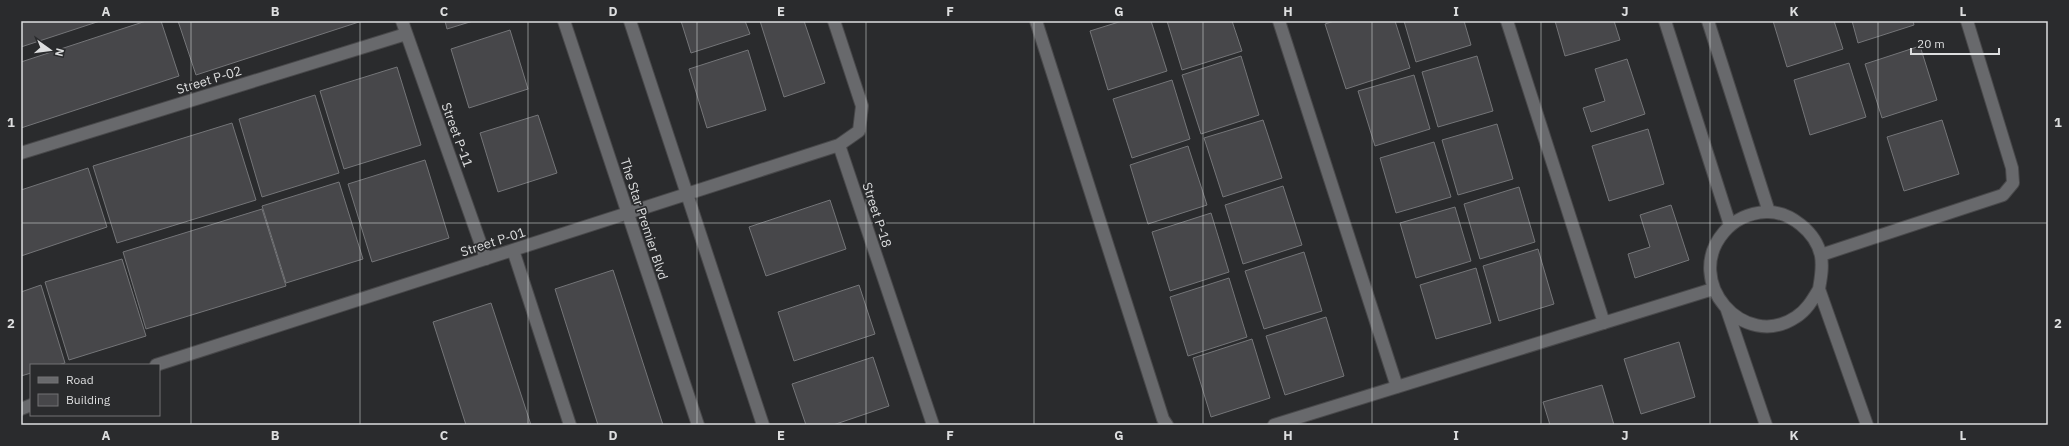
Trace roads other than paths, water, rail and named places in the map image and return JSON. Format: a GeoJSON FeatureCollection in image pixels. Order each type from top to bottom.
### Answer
{"type":"FeatureCollection","features":[{"type":"Feature","properties":{"kind":"street","name":"Street P-11"},"geometry":{"type":"LineString","coordinates":[[402,21],[486,259]]}},
{"type":"Feature","properties":{"kind":"street","name":"The Star Premier Blvd"},"geometry":{"type":"LineString","coordinates":[[564,21],[698,425]]}},
{"type":"Feature","properties":{"kind":"street"},"geometry":{"type":"LineString","coordinates":[[630,21],[763,425]]}},
{"type":"Feature","properties":{"kind":"street"},"geometry":{"type":"LineString","coordinates":[[834,21],[862,106],[859,131],[839,145]]}},
{"type":"Feature","properties":{"kind":"street"},"geometry":{"type":"LineString","coordinates":[[1036,21],[1163,419],[1167,425]]}},
{"type":"Feature","properties":{"kind":"street"},"geometry":{"type":"LineString","coordinates":[[1279,21],[1397,387]]}},
{"type":"Feature","properties":{"kind":"street"},"geometry":{"type":"LineString","coordinates":[[1507,21],[1604,323]]}},
{"type":"Feature","properties":{"kind":"street"},"geometry":{"type":"LineString","coordinates":[[1665,21],[1730,225]]}},
{"type":"Feature","properties":{"kind":"street"},"geometry":{"type":"LineString","coordinates":[[1708,21],[1768,212]]}},
{"type":"Feature","properties":{"kind":"street"},"geometry":{"type":"LineString","coordinates":[[1820,254],[2003,195],[2012,183],[2012,168],[1966,21]]}},
{"type":"Feature","properties":{"kind":"street","name":"Street P-02"},"geometry":{"type":"LineString","coordinates":[[21,153],[406,34]]}},
{"type":"Feature","properties":{"kind":"street","name":"Street P-01"},"geometry":{"type":"LineString","coordinates":[[159,364],[839,145]]}},
{"type":"Feature","properties":{"kind":"street","name":"Street P-18"},"geometry":{"type":"LineString","coordinates":[[839,145],[933,425]]}},
{"type":"Feature","properties":{"kind":"street"},"geometry":{"type":"LineString","coordinates":[[1768,212],[1786,215],[1801,225],[1814,238],[1820,254],[1822,272],[1819,289],[1810,305],[1796,317],[1779,324],[1761,326],[1743,321],[1728,310],[1713,290],[1709,272],[1711,255],[1718,238],[1730,225],[1755,213],[1768,212]]}},
{"type":"Feature","properties":{"kind":"street"},"geometry":{"type":"LineString","coordinates":[[513,250],[570,425]]}},
{"type":"Feature","properties":{"kind":"street"},"geometry":{"type":"LineString","coordinates":[[1819,289],[1867,425]]}},
{"type":"Feature","properties":{"kind":"street"},"geometry":{"type":"LineString","coordinates":[[1274,425],[1713,290]]}},
{"type":"Feature","properties":{"kind":"street"},"geometry":{"type":"LineString","coordinates":[[1728,310],[1766,425]]}}]}
